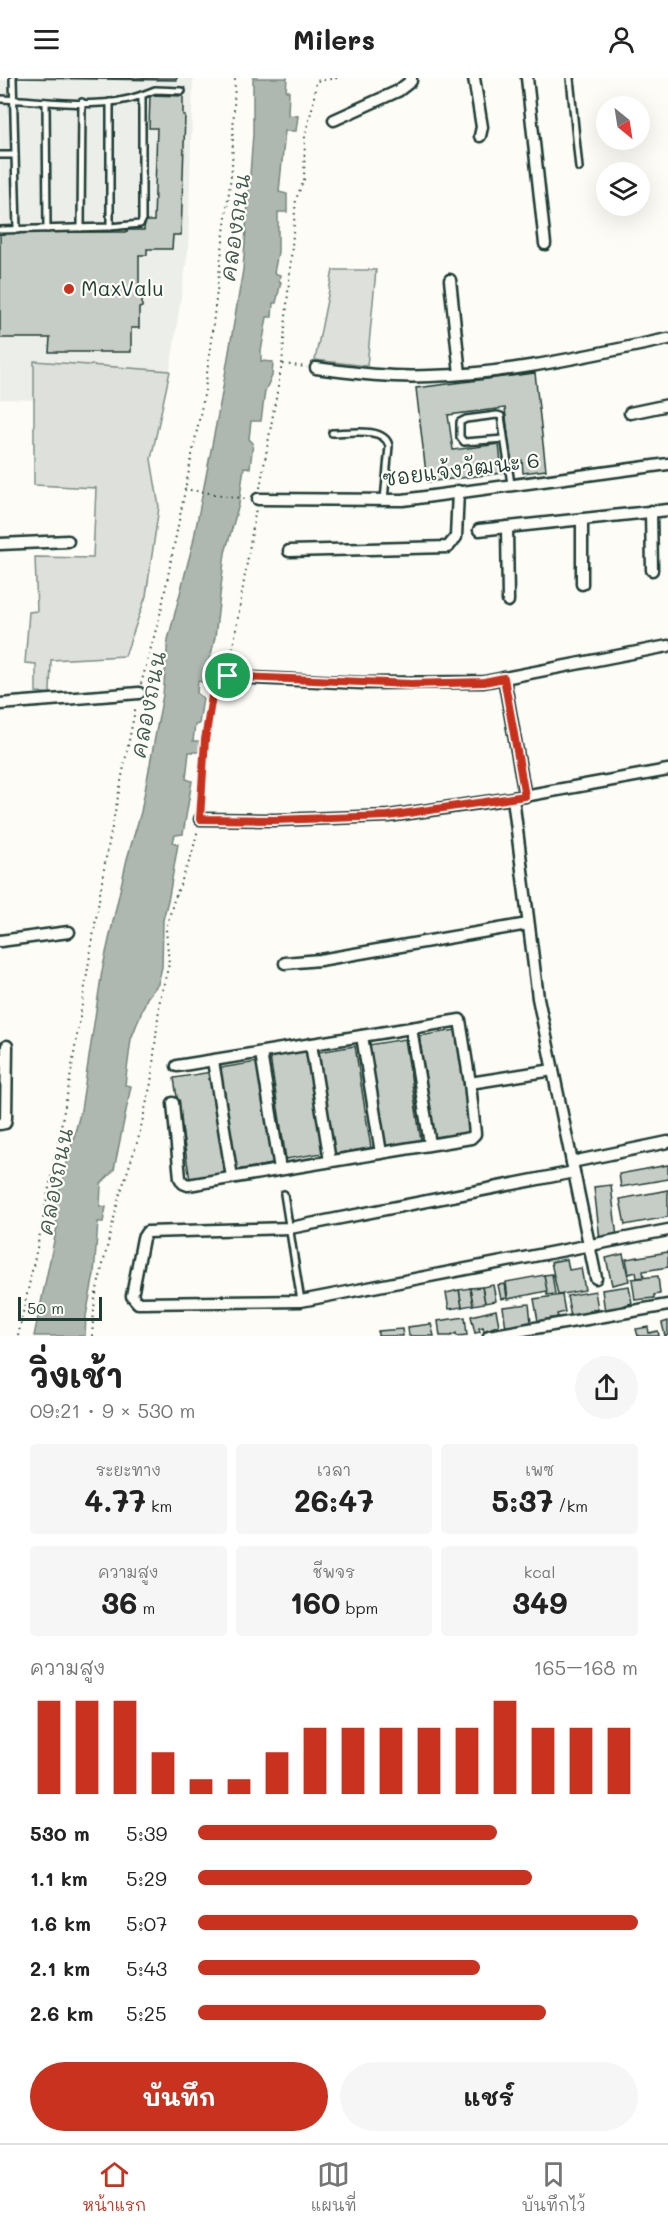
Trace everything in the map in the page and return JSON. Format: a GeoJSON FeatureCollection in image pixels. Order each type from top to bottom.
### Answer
{"type":"FeatureCollection","features":[{"type":"Feature","properties":{"kind":"street"},"geometry":{"type":"LineString","coordinates":[[334,120],[398,92],[411,81],[411,78]]}},
{"type":"Feature","properties":{"kind":"street"},"geometry":{"type":"LineString","coordinates":[[474,78],[482,127],[480,136]]}},
{"type":"Feature","properties":{"kind":"street"},"geometry":{"type":"LineString","coordinates":[[527,78],[545,244]]}},
{"type":"Feature","properties":{"kind":"street"},"geometry":{"type":"LineString","coordinates":[[450,280],[460,375]]}},
{"type":"Feature","properties":{"kind":"street"},"geometry":{"type":"LineString","coordinates":[[316,368],[370,375],[460,375],[533,366],[668,339]]}},
{"type":"Feature","properties":{"kind":"street"},"geometry":{"type":"LineString","coordinates":[[630,413],[668,405]]}},
{"type":"Feature","properties":{"kind":"street","name":"ซอยแจ้งวัฒนะ 6"},"geometry":{"type":"LineString","coordinates":[[258,499],[403,500],[668,464]]}},
{"type":"Feature","properties":{"kind":"street"},"geometry":{"type":"LineString","coordinates":[[289,551],[448,547],[456,537],[458,491]]}},
{"type":"Feature","properties":{"kind":"street"},"geometry":{"type":"LineString","coordinates":[[479,530],[668,510]]}},
{"type":"Feature","properties":{"kind":"street"},"geometry":{"type":"LineString","coordinates":[[651,511],[652,570]]}},
{"type":"Feature","properties":{"kind":"street"},"geometry":{"type":"LineString","coordinates":[[582,519],[582,584]]}},
{"type":"Feature","properties":{"kind":"street"},"geometry":{"type":"LineString","coordinates":[[507,527],[508,601]]}},
{"type":"Feature","properties":{"kind":"street"},"geometry":{"type":"LineString","coordinates":[[0,544],[68,541]]}},
{"type":"Feature","properties":{"kind":"street"},"geometry":{"type":"LineString","coordinates":[[228,676],[411,684],[484,682],[668,646]]}},
{"type":"Feature","properties":{"kind":"street"},"geometry":{"type":"LineString","coordinates":[[504,678],[525,796]]}},
{"type":"Feature","properties":{"kind":"street"},"geometry":{"type":"LineString","coordinates":[[0,704],[139,693]]}},
{"type":"Feature","properties":{"kind":"street"},"geometry":{"type":"LineString","coordinates":[[200,819],[274,820],[388,816],[513,798],[668,770]]}},
{"type":"Feature","properties":{"kind":"street"},"geometry":{"type":"LineString","coordinates":[[513,798],[538,998],[596,1278]]}},
{"type":"Feature","properties":{"kind":"street"},"geometry":{"type":"LineString","coordinates":[[285,963],[320,960],[528,924]]}},
{"type":"Feature","properties":{"kind":"street"},"geometry":{"type":"LineString","coordinates":[[0,941],[69,932]]}},
{"type":"Feature","properties":{"kind":"street"},"geometry":{"type":"LineString","coordinates":[[173,1103],[180,1178],[188,1185],[475,1136],[470,1083],[460,1020],[177,1066]]}},
{"type":"Feature","properties":{"kind":"street"},"geometry":{"type":"LineString","coordinates":[[411,1028],[430,1144]]}},
{"type":"Feature","properties":{"kind":"street"},"geometry":{"type":"LineString","coordinates":[[362,1036],[381,1153]]}},
{"type":"Feature","properties":{"kind":"street"},"geometry":{"type":"LineString","coordinates":[[311,1044],[330,1161]]}},
{"type":"Feature","properties":{"kind":"street"},"geometry":{"type":"LineString","coordinates":[[0,1124],[4,1123],[6,1118],[7,1046]]}},
{"type":"Feature","properties":{"kind":"street"},"geometry":{"type":"LineString","coordinates":[[261,1053],[280,1169]]}},
{"type":"Feature","properties":{"kind":"street"},"geometry":{"type":"LineString","coordinates":[[213,1061],[232,1177]]}},
{"type":"Feature","properties":{"kind":"street"},"geometry":{"type":"LineString","coordinates":[[470,1083],[553,1071]]}},
{"type":"Feature","properties":{"kind":"street"},"geometry":{"type":"LineString","coordinates":[[668,1142],[573,1167],[290,1228],[147,1232],[143,1239],[132,1296],[138,1303],[301,1301],[668,1230]]}},
{"type":"Feature","properties":{"kind":"street"},"geometry":{"type":"LineString","coordinates":[[489,1336],[668,1305]]}},
{"type":"Feature","properties":{"kind":"lane"},"geometry":{"type":"LineString","coordinates":[[13,78],[17,230]]}},
{"type":"Feature","properties":{"kind":"lane"},"geometry":{"type":"LineString","coordinates":[[570,78],[579,168]]}},
{"type":"Feature","properties":{"kind":"lane"},"geometry":{"type":"LineString","coordinates":[[0,99],[25,102],[110,102],[155,90],[182,92]]}},
{"type":"Feature","properties":{"kind":"lane"},"geometry":{"type":"LineString","coordinates":[[0,230],[136,226],[142,221],[142,95]]}},
{"type":"Feature","properties":{"kind":"lane"},"geometry":{"type":"LineString","coordinates":[[45,102],[46,229]]}},
{"type":"Feature","properties":{"kind":"lane"},"geometry":{"type":"LineString","coordinates":[[81,228],[82,102]]}},
{"type":"Feature","properties":{"kind":"lane"},"geometry":{"type":"LineString","coordinates":[[110,102],[111,227]]}},
{"type":"Feature","properties":{"kind":"lane"},"geometry":{"type":"LineString","coordinates":[[0,155],[15,155]]}},
{"type":"Feature","properties":{"kind":"lane"},"geometry":{"type":"LineString","coordinates":[[504,439],[464,442],[460,437],[460,422],[466,419],[501,416],[511,484]]}},
{"type":"Feature","properties":{"kind":"lane"},"geometry":{"type":"LineString","coordinates":[[332,433],[370,433],[382,435],[386,439],[389,446],[384,500]]}},
{"type":"Feature","properties":{"kind":"lane"},"geometry":{"type":"LineString","coordinates":[[284,1194],[301,1301]]}},
{"type":"Feature","properties":{"kind":"path"},"geometry":{"type":"LineString","coordinates":[[18,1336],[69,1085],[105,863],[139,693],[161,611],[205,390],[232,166],[235,78]]}},
{"type":"Feature","properties":{"kind":"path"},"geometry":{"type":"LineString","coordinates":[[92,1336],[94,1298],[119,1197],[140,1134],[151,1083],[160,999],[169,964],[166,929],[173,903],[192,854],[200,819],[205,740],[215,677],[228,676],[282,364],[296,199],[304,180],[305,135],[313,105],[316,81],[338,78]]}},
{"type":"Feature","properties":{"kind":"path"},"geometry":{"type":"LineString","coordinates":[[282,364],[316,368]]}},
{"type":"Feature","properties":{"kind":"path"},"geometry":{"type":"LineString","coordinates":[[184,489],[242,499]]}},
{"type":"Feature","properties":{"kind":"shaded area"},"geometry":{"type":"Polygon","coordinates":[[[193,78],[188,251],[170,371],[34,361],[34,400],[0,399],[0,80],[193,78]]]}},
{"type":"Feature","properties":{"kind":"shaded area"},"geometry":{"type":"Polygon","coordinates":[[[253,78],[287,78],[288,115],[298,116],[296,131],[285,131],[279,192],[287,194],[287,212],[278,212],[278,252],[274,273],[280,275],[279,281],[281,282],[276,303],[273,303],[272,317],[267,317],[261,351],[261,361],[273,362],[272,376],[265,391],[261,421],[251,421],[249,439],[253,443],[250,468],[244,467],[239,504],[225,553],[207,683],[198,681],[197,693],[203,698],[199,724],[195,725],[193,741],[202,741],[201,752],[189,752],[186,779],[192,781],[183,834],[175,835],[173,842],[178,844],[163,920],[162,967],[158,984],[147,998],[131,1039],[125,1085],[131,1086],[114,1170],[101,1184],[100,1206],[106,1207],[103,1222],[98,1222],[94,1274],[86,1316],[85,1336],[34,1336],[57,1227],[55,1207],[81,1110],[102,971],[127,859],[141,812],[163,695],[168,640],[193,543],[221,399],[243,270],[253,134],[253,78]]]}},
{"type":"Feature","properties":{"kind":"shaded area"},"geometry":{"type":"Polygon","coordinates":[[[333,270],[376,270],[367,366],[315,360],[333,270]]]}},
{"type":"Feature","properties":{"kind":"shaded area"},"geometry":{"type":"Polygon","coordinates":[[[34,361],[170,371],[151,459],[159,507],[146,596],[125,656],[51,660],[50,694],[36,692],[36,664],[25,663],[29,612],[37,611],[35,557],[93,558],[96,488],[34,485],[34,361]]]}},
{"type":"Feature","properties":{"kind":"building"},"geometry":{"type":"Polygon","coordinates":[[[12,78],[177,78],[176,80],[12,78]]]}},
{"type":"Feature","properties":{"kind":"building"},"geometry":{"type":"Polygon","coordinates":[[[150,95],[183,96],[183,115],[185,115],[181,235],[173,235],[172,249],[147,249],[147,255],[139,255],[142,307],[139,308],[139,328],[131,328],[131,352],[49,352],[50,338],[0,338],[0,232],[127,232],[126,230],[144,230],[145,221],[154,221],[157,128],[149,128],[150,95]]]}},
{"type":"Feature","properties":{"kind":"building"},"geometry":{"type":"Polygon","coordinates":[[[535,373],[546,470],[523,473],[522,460],[511,461],[505,408],[448,415],[453,450],[499,444],[502,473],[427,482],[416,388],[535,373]]]}},
{"type":"Feature","properties":{"kind":"building"},"geometry":{"type":"Polygon","coordinates":[[[456,1030],[472,1132],[435,1138],[419,1036],[456,1030]]]}},
{"type":"Feature","properties":{"kind":"building"},"geometry":{"type":"Polygon","coordinates":[[[405,1039],[421,1141],[384,1147],[368,1045],[405,1039]]]}},
{"type":"Feature","properties":{"kind":"building"},"geometry":{"type":"Polygon","coordinates":[[[355,1046],[371,1148],[334,1154],[318,1052],[355,1046]]]}},
{"type":"Feature","properties":{"kind":"building"},"geometry":{"type":"Polygon","coordinates":[[[307,1051],[323,1153],[286,1159],[270,1057],[307,1051]]]}},
{"type":"Feature","properties":{"kind":"building"},"geometry":{"type":"Polygon","coordinates":[[[257,1062],[273,1164],[236,1170],[220,1068],[257,1062]]]}},
{"type":"Feature","properties":{"kind":"building"},"geometry":{"type":"Polygon","coordinates":[[[211,1072],[227,1174],[190,1180],[174,1078],[211,1072]]]}},
{"type":"Feature","properties":{"kind":"building"},"geometry":{"type":"Polygon","coordinates":[[[668,1165],[668,1179],[621,1187],[619,1174],[668,1165]]]}},
{"type":"Feature","properties":{"kind":"building"},"geometry":{"type":"Polygon","coordinates":[[[611,1185],[617,1238],[600,1240],[594,1187],[611,1185]]]}},
{"type":"Feature","properties":{"kind":"building"},"geometry":{"type":"Polygon","coordinates":[[[668,1190],[668,1217],[625,1225],[620,1199],[668,1190]]]}},
{"type":"Feature","properties":{"kind":"building"},"geometry":{"type":"Polygon","coordinates":[[[668,1252],[668,1267],[643,1271],[644,1277],[637,1278],[636,1272],[629,1274],[626,1259],[668,1252]]]}},
{"type":"Feature","properties":{"kind":"building"},"geometry":{"type":"Polygon","coordinates":[[[623,1254],[629,1281],[612,1285],[606,1258],[623,1254]]]}},
{"type":"Feature","properties":{"kind":"building"},"geometry":{"type":"Polygon","coordinates":[[[567,1259],[569,1270],[581,1268],[585,1290],[558,1295],[551,1262],[567,1259]]]}},
{"type":"Feature","properties":{"kind":"building"},"geometry":{"type":"Polygon","coordinates":[[[552,1274],[555,1294],[547,1295],[544,1275],[552,1274]]]}},
{"type":"Feature","properties":{"kind":"building"},"geometry":{"type":"Polygon","coordinates":[[[544,1275],[547,1291],[508,1299],[506,1282],[544,1275]]]}},
{"type":"Feature","properties":{"kind":"building"},"geometry":{"type":"Polygon","coordinates":[[[658,1276],[660,1294],[654,1295],[654,1298],[635,1300],[632,1279],[658,1276]]]}},
{"type":"Feature","properties":{"kind":"building"},"geometry":{"type":"Polygon","coordinates":[[[505,1284],[507,1298],[501,1299],[498,1285],[505,1284]]]}},
{"type":"Feature","properties":{"kind":"building"},"geometry":{"type":"Polygon","coordinates":[[[493,1285],[496,1301],[485,1303],[482,1287],[493,1285]]]}},
{"type":"Feature","properties":{"kind":"building"},"geometry":{"type":"Polygon","coordinates":[[[629,1286],[632,1303],[625,1305],[625,1308],[605,1312],[602,1290],[629,1286]]]}},
{"type":"Feature","properties":{"kind":"building"},"geometry":{"type":"Polygon","coordinates":[[[482,1287],[485,1303],[473,1305],[470,1288],[482,1287]]]}},
{"type":"Feature","properties":{"kind":"building"},"geometry":{"type":"Polygon","coordinates":[[[470,1288],[473,1305],[462,1307],[459,1290],[470,1288]]]}},
{"type":"Feature","properties":{"kind":"building"},"geometry":{"type":"Polygon","coordinates":[[[459,1290],[462,1307],[449,1309],[446,1293],[459,1290]]]}},
{"type":"Feature","properties":{"kind":"building"},"geometry":{"type":"Polygon","coordinates":[[[595,1291],[598,1309],[590,1310],[591,1314],[571,1317],[567,1296],[595,1291]]]}},
{"type":"Feature","properties":{"kind":"building"},"geometry":{"type":"Polygon","coordinates":[[[562,1295],[565,1312],[557,1314],[558,1317],[538,1321],[534,1299],[562,1295]]]}},
{"type":"Feature","properties":{"kind":"building"},"geometry":{"type":"Polygon","coordinates":[[[529,1304],[531,1322],[525,1323],[525,1326],[506,1328],[503,1307],[529,1304]]]}},
{"type":"Feature","properties":{"kind":"building"},"geometry":{"type":"Polygon","coordinates":[[[496,1310],[499,1325],[484,1331],[483,1327],[479,1328],[480,1332],[475,1333],[471,1316],[496,1310]]]}},
{"type":"Feature","properties":{"kind":"building"},"geometry":{"type":"Polygon","coordinates":[[[465,1317],[467,1335],[457,1336],[456,1333],[451,1336],[440,1336],[438,1321],[465,1317]]]}},
{"type":"Feature","properties":{"kind":"building"},"geometry":{"type":"Polygon","coordinates":[[[668,1321],[668,1335],[665,1336],[662,1323],[668,1321]]]}},
{"type":"Feature","properties":{"kind":"building"},"geometry":{"type":"Polygon","coordinates":[[[431,1324],[434,1336],[409,1336],[408,1327],[431,1324]]]}},
{"type":"Feature","properties":{"kind":"building"},"geometry":{"type":"Polygon","coordinates":[[[648,1327],[649,1333],[658,1331],[659,1336],[638,1336],[636,1329],[648,1327]]]}},
{"type":"Feature","properties":{"kind":"building"},"geometry":{"type":"Polygon","coordinates":[[[402,1329],[403,1336],[378,1336],[378,1331],[402,1329]]]}},
{"type":"Feature","properties":{"kind":"place","name":"MaxValu"},"geometry":{"type":"Point","coordinates":[69,289]}},
{"type":"Feature","properties":{"kind":"route"},"geometry":{"type":"LineString","coordinates":[[228,676],[411,684],[484,682],[504,678],[525,796],[388,816],[274,820],[200,819],[205,740],[215,677],[228,676]]}},
{"type":"Feature","properties":{"kind":"water label","name":"คลองถนน"},"geometry":{"type":"Point","coordinates":[235,227]}},
{"type":"Feature","properties":{"kind":"water label","name":"คลองถนน"},"geometry":{"type":"Point","coordinates":[148,704]}},
{"type":"Feature","properties":{"kind":"water label","name":"คลองถนน"},"geometry":{"type":"Point","coordinates":[55,1181]}}]}
